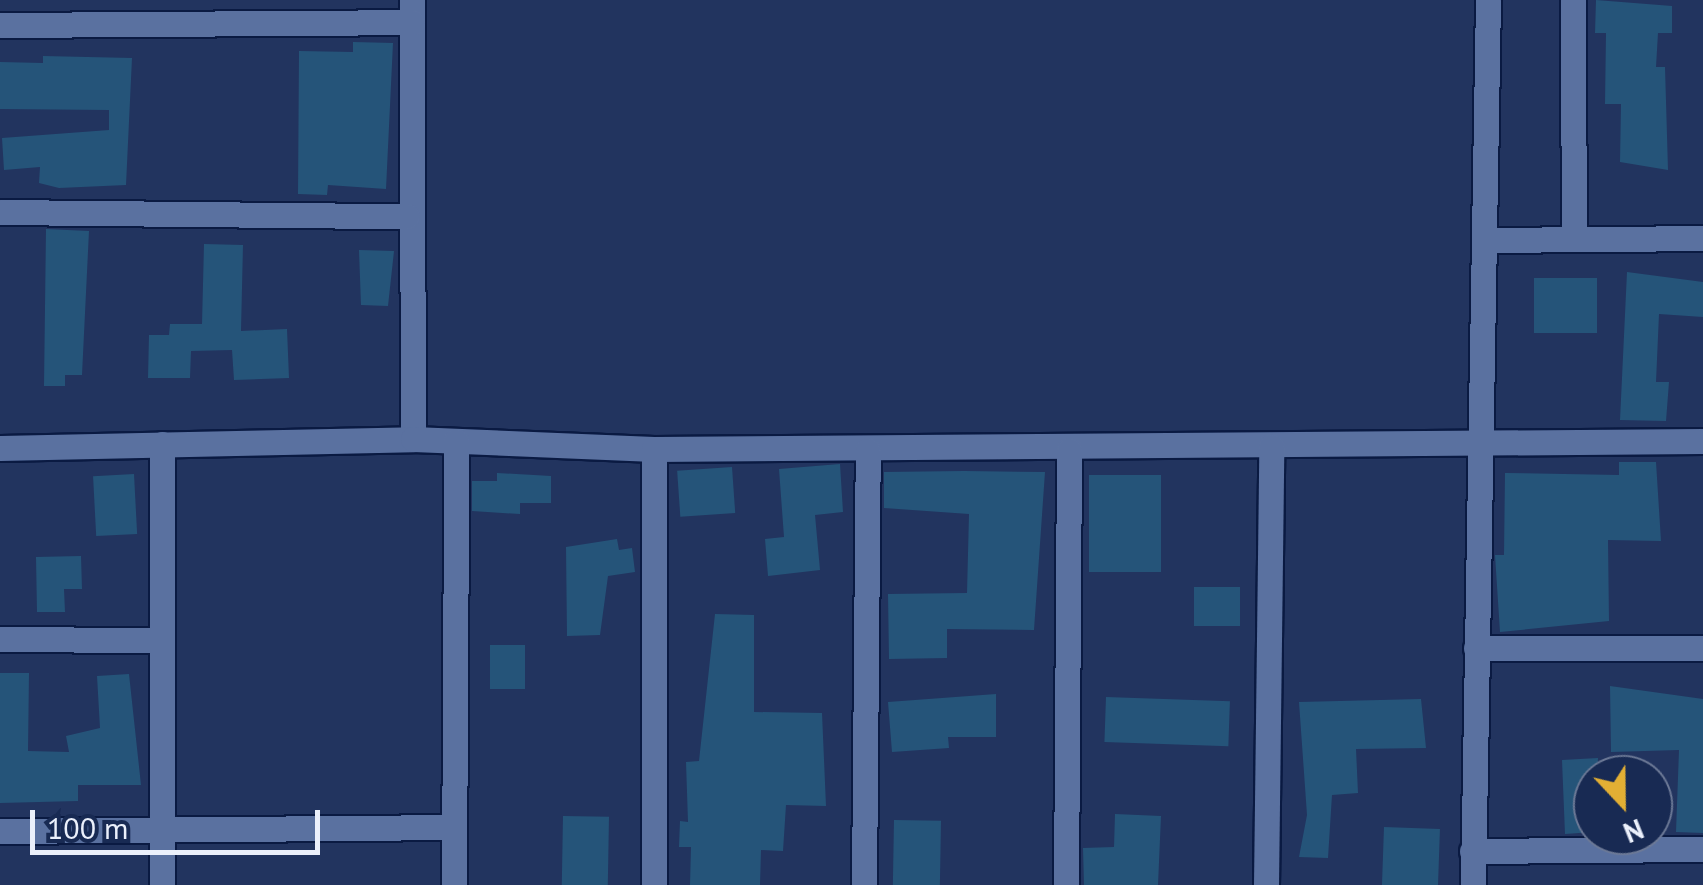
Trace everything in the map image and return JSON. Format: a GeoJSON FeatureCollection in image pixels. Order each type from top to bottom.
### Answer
{"type":"FeatureCollection","features":[{"type":"Feature","properties":{"kind":"street"},"geometry":{"type":"LineString","coordinates":[[1474,885],[1477,441],[1488,0]]}},
{"type":"Feature","properties":{"kind":"street"},"geometry":{"type":"LineString","coordinates":[[1572,0],[1574,239]]}},
{"type":"Feature","properties":{"kind":"street"},"geometry":{"type":"LineString","coordinates":[[0,24],[412,11],[407,216],[412,440]]}},
{"type":"Feature","properties":{"kind":"street"},"geometry":{"type":"LineString","coordinates":[[0,212],[407,216]]}},
{"type":"Feature","properties":{"kind":"street"},"geometry":{"type":"LineString","coordinates":[[1485,240],[1703,238]]}},
{"type":"Feature","properties":{"kind":"street"},"geometry":{"type":"LineString","coordinates":[[454,885],[456,440]]}},
{"type":"Feature","properties":{"kind":"street"},"geometry":{"type":"LineString","coordinates":[[0,448],[456,440],[654,450],[1069,450],[1477,441],[1703,441]]}},
{"type":"Feature","properties":{"kind":"street"},"geometry":{"type":"LineString","coordinates":[[162,444],[162,885]]}},
{"type":"Feature","properties":{"kind":"street"},"geometry":{"type":"LineString","coordinates":[[1266,885],[1271,446]]}},
{"type":"Feature","properties":{"kind":"street"},"geometry":{"type":"LineString","coordinates":[[654,450],[654,885]]}},
{"type":"Feature","properties":{"kind":"street"},"geometry":{"type":"LineString","coordinates":[[864,885],[868,450]]}},
{"type":"Feature","properties":{"kind":"street"},"geometry":{"type":"LineString","coordinates":[[1066,885],[1069,450]]}},
{"type":"Feature","properties":{"kind":"street"},"geometry":{"type":"LineString","coordinates":[[0,639],[162,640]]}},
{"type":"Feature","properties":{"kind":"street"},"geometry":{"type":"LineString","coordinates":[[1476,648],[1703,648]]}},
{"type":"Feature","properties":{"kind":"street"},"geometry":{"type":"LineString","coordinates":[[0,831],[454,827]]}},
{"type":"Feature","properties":{"kind":"street"},"geometry":{"type":"LineString","coordinates":[[1472,851],[1703,849]]}},
{"type":"Feature","properties":{"kind":"building"},"geometry":{"type":"Polygon","coordinates":[[[1596,0],[1672,6],[1672,33],[1658,33],[1656,67],[1665,67],[1668,170],[1620,162],[1621,104],[1605,104],[1606,33],[1595,33],[1596,0]]]}},
{"type":"Feature","properties":{"kind":"building"},"geometry":{"type":"Polygon","coordinates":[[[353,42],[393,43],[386,189],[328,185],[327,195],[298,194],[299,51],[353,52],[353,42]]]}},
{"type":"Feature","properties":{"kind":"building"},"geometry":{"type":"Polygon","coordinates":[[[43,56],[132,58],[126,185],[59,188],[39,183],[40,167],[4,170],[2,138],[109,130],[109,110],[0,109],[0,62],[43,63],[43,56]]]}},
{"type":"Feature","properties":{"kind":"building"},"geometry":{"type":"Polygon","coordinates":[[[46,229],[89,231],[82,375],[65,375],[65,386],[44,386],[46,229]]]}},
{"type":"Feature","properties":{"kind":"building"},"geometry":{"type":"Polygon","coordinates":[[[204,244],[243,245],[241,331],[287,329],[289,378],[234,380],[232,350],[191,351],[190,378],[148,378],[149,335],[169,335],[170,324],[202,324],[204,244]]]}},
{"type":"Feature","properties":{"kind":"building"},"geometry":{"type":"Polygon","coordinates":[[[359,250],[394,251],[388,306],[361,305],[359,250]]]}},
{"type":"Feature","properties":{"kind":"building"},"geometry":{"type":"Polygon","coordinates":[[[1627,272],[1703,282],[1703,317],[1659,314],[1656,382],[1669,382],[1666,421],[1620,420],[1627,272]]]}},
{"type":"Feature","properties":{"kind":"building"},"geometry":{"type":"Polygon","coordinates":[[[1534,278],[1597,278],[1597,333],[1534,333],[1534,278]]]}},
{"type":"Feature","properties":{"kind":"building"},"geometry":{"type":"Polygon","coordinates":[[[1619,462],[1656,462],[1661,541],[1608,540],[1609,621],[1500,632],[1495,555],[1504,555],[1505,473],[1619,475],[1619,462]]]}},
{"type":"Feature","properties":{"kind":"building"},"geometry":{"type":"Polygon","coordinates":[[[840,464],[843,512],[815,515],[820,570],[768,576],[765,539],[784,537],[779,469],[840,464]]]}},
{"type":"Feature","properties":{"kind":"building"},"geometry":{"type":"Polygon","coordinates":[[[732,467],[735,513],[680,517],[677,471],[732,467]]]}},
{"type":"Feature","properties":{"kind":"building"},"geometry":{"type":"Polygon","coordinates":[[[884,472],[1045,472],[1034,630],[947,629],[947,658],[889,659],[888,594],[967,593],[969,514],[884,508],[884,472]]]}},
{"type":"Feature","properties":{"kind":"building"},"geometry":{"type":"Polygon","coordinates":[[[497,473],[551,476],[551,503],[520,503],[520,514],[472,511],[472,481],[497,481],[497,473]]]}},
{"type":"Feature","properties":{"kind":"building"},"geometry":{"type":"Polygon","coordinates":[[[134,474],[137,534],[96,536],[93,476],[134,474]]]}},
{"type":"Feature","properties":{"kind":"building"},"geometry":{"type":"Polygon","coordinates":[[[1089,475],[1161,475],[1161,572],[1089,572],[1089,475]]]}},
{"type":"Feature","properties":{"kind":"building"},"geometry":{"type":"Polygon","coordinates":[[[617,539],[619,550],[632,548],[635,572],[608,576],[600,635],[567,636],[566,547],[617,539]]]}},
{"type":"Feature","properties":{"kind":"building"},"geometry":{"type":"Polygon","coordinates":[[[81,556],[82,589],[64,589],[65,612],[37,612],[36,557],[81,556]]]}},
{"type":"Feature","properties":{"kind":"building"},"geometry":{"type":"Polygon","coordinates":[[[1194,587],[1240,587],[1240,626],[1194,626],[1194,587]]]}},
{"type":"Feature","properties":{"kind":"building"},"geometry":{"type":"Polygon","coordinates":[[[715,614],[754,615],[754,712],[822,713],[826,806],[786,805],[783,851],[761,850],[760,885],[690,885],[691,847],[679,847],[680,821],[688,822],[686,762],[699,761],[715,614]]]}},
{"type":"Feature","properties":{"kind":"building"},"geometry":{"type":"Polygon","coordinates":[[[490,645],[525,645],[525,689],[490,689],[490,645]]]}},
{"type":"Feature","properties":{"kind":"building"},"geometry":{"type":"Polygon","coordinates":[[[0,673],[29,673],[28,751],[69,752],[66,736],[100,728],[97,676],[129,674],[141,785],[78,785],[78,801],[0,803],[0,673]]]}},
{"type":"Feature","properties":{"kind":"building"},"geometry":{"type":"Polygon","coordinates":[[[1610,686],[1703,699],[1703,833],[1676,832],[1679,750],[1611,752],[1610,686]]]}},
{"type":"Feature","properties":{"kind":"building"},"geometry":{"type":"Polygon","coordinates":[[[996,694],[996,737],[948,737],[949,748],[892,752],[888,702],[996,694]]]}},
{"type":"Feature","properties":{"kind":"building"},"geometry":{"type":"Polygon","coordinates":[[[1106,697],[1230,701],[1228,746],[1104,742],[1106,697]]]}},
{"type":"Feature","properties":{"kind":"building"},"geometry":{"type":"Polygon","coordinates":[[[1421,699],[1426,748],[1356,749],[1358,793],[1332,795],[1328,858],[1299,857],[1307,815],[1299,702],[1421,699]]]}},
{"type":"Feature","properties":{"kind":"building"},"geometry":{"type":"Polygon","coordinates":[[[1573,759],[1573,833],[1565,834],[1562,760],[1573,759]]]}},
{"type":"Feature","properties":{"kind":"building"},"geometry":{"type":"Polygon","coordinates":[[[1115,814],[1161,816],[1158,885],[1084,885],[1083,848],[1114,847],[1115,814]]]}},
{"type":"Feature","properties":{"kind":"building"},"geometry":{"type":"Polygon","coordinates":[[[563,816],[609,817],[608,885],[562,885],[563,816]]]}},
{"type":"Feature","properties":{"kind":"building"},"geometry":{"type":"Polygon","coordinates":[[[894,820],[941,821],[940,885],[893,885],[894,820]]]}},
{"type":"Feature","properties":{"kind":"building"},"geometry":{"type":"Polygon","coordinates":[[[1384,827],[1440,829],[1438,885],[1382,885],[1384,827]]]}}]}
